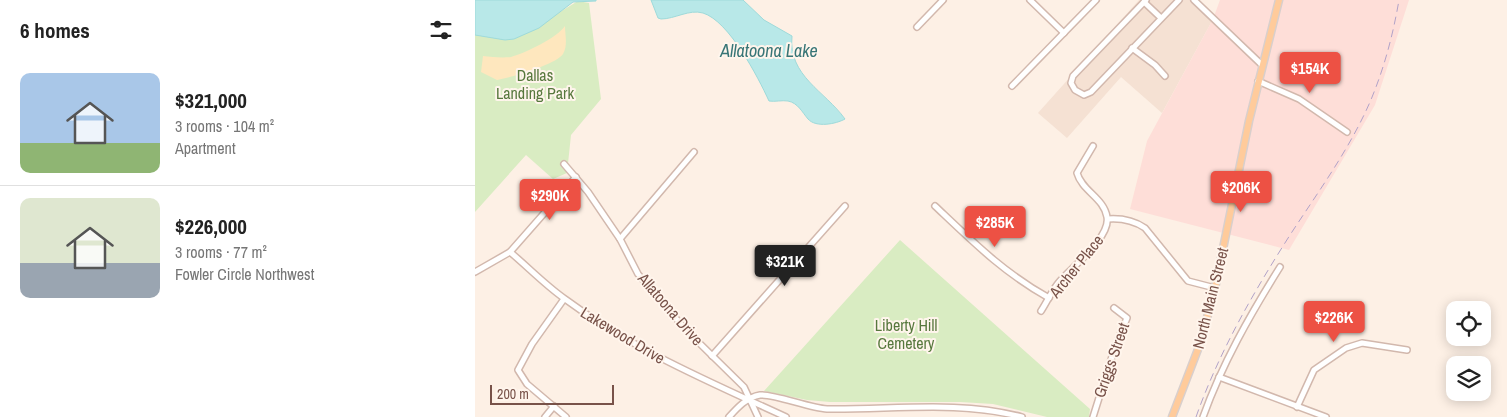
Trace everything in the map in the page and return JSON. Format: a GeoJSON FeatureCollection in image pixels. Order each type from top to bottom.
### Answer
{"type":"FeatureCollection","features":[{"type":"Feature","properties":{"kind":"main road","name":"North Main Street"},"geometry":{"type":"LineString","coordinates":[[1172,417],[1200,344],[1215,288],[1262,65],[1279,0]]}},
{"type":"Feature","properties":{"kind":"street"},"geometry":{"type":"LineString","coordinates":[[917,27],[943,0]]}},
{"type":"Feature","properties":{"kind":"street"},"geometry":{"type":"LineString","coordinates":[[1030,0],[1064,34]]}},
{"type":"Feature","properties":{"kind":"street"},"geometry":{"type":"LineString","coordinates":[[1012,86],[1096,0]]}},
{"type":"Feature","properties":{"kind":"street"},"geometry":{"type":"LineString","coordinates":[[1161,18],[1145,1],[1073,76],[1071,83],[1075,90],[1084,95],[1091,92],[1179,0]]}},
{"type":"Feature","properties":{"kind":"street"},"geometry":{"type":"LineString","coordinates":[[1194,0],[1262,65]]}},
{"type":"Feature","properties":{"kind":"street"},"geometry":{"type":"LineString","coordinates":[[1132,48],[1155,65],[1165,76]]}},
{"type":"Feature","properties":{"kind":"street"},"geometry":{"type":"LineString","coordinates":[[1259,81],[1299,99],[1347,132]]}},
{"type":"Feature","properties":{"kind":"street","name":"Archer Place"},"geometry":{"type":"LineString","coordinates":[[1041,311],[1058,283],[1102,236],[1108,219],[1099,201],[1079,182],[1077,173],[1093,146]]}},
{"type":"Feature","properties":{"kind":"street"},"geometry":{"type":"LineString","coordinates":[[619,239],[694,152]]}},
{"type":"Feature","properties":{"kind":"street","name":"Allatoona Drive"},"geometry":{"type":"LineString","coordinates":[[565,164],[619,239],[638,274],[685,329],[743,387],[758,417]]}},
{"type":"Feature","properties":{"kind":"street"},"geometry":{"type":"LineString","coordinates":[[475,272],[510,252],[576,177]]}},
{"type":"Feature","properties":{"kind":"street"},"geometry":{"type":"LineString","coordinates":[[712,356],[845,206]]}},
{"type":"Feature","properties":{"kind":"street"},"geometry":{"type":"LineString","coordinates":[[935,206],[1000,267],[1019,282],[1049,298]]}},
{"type":"Feature","properties":{"kind":"street"},"geometry":{"type":"LineString","coordinates":[[1108,219],[1123,218],[1136,222],[1145,228],[1188,281],[1215,288]]}},
{"type":"Feature","properties":{"kind":"street","name":"Lakewood Drive"},"geometry":{"type":"LineString","coordinates":[[510,252],[564,298],[682,370],[786,417]]}},
{"type":"Feature","properties":{"kind":"street"},"geometry":{"type":"LineString","coordinates":[[1203,417],[1219,377],[1252,312],[1280,267]]}},
{"type":"Feature","properties":{"kind":"street"},"geometry":{"type":"LineString","coordinates":[[564,298],[532,344],[518,370],[527,384],[566,417]]}},
{"type":"Feature","properties":{"kind":"street","name":"Griggs Street"},"geometry":{"type":"LineString","coordinates":[[1093,417],[1115,347],[1127,318],[1115,308]]}},
{"type":"Feature","properties":{"kind":"street"},"geometry":{"type":"LineString","coordinates":[[1297,407],[1314,370],[1346,348],[1363,343],[1407,350]]}},
{"type":"Feature","properties":{"kind":"street"},"geometry":{"type":"LineString","coordinates":[[1219,377],[1326,417]]}},
{"type":"Feature","properties":{"kind":"street"},"geometry":{"type":"LineString","coordinates":[[729,417],[740,405],[760,395],[825,408],[961,408],[989,410],[1023,417]]}},
{"type":"Feature","properties":{"kind":"street"},"geometry":{"type":"LineString","coordinates":[[545,417],[553,406]]}},
{"type":"Feature","properties":{"kind":"shaded area"},"geometry":{"type":"Polygon","coordinates":[[[1139,0],[1190,0],[1213,19],[1162,113],[1121,77],[1067,138],[1038,113],[1139,0]]]}},
{"type":"Feature","properties":{"kind":"shaded area"},"geometry":{"type":"Polygon","coordinates":[[[1220,0],[1409,0],[1375,105],[1289,250],[1130,209],[1147,141],[1213,19],[1220,0]]]}},
{"type":"Feature","properties":{"kind":"green space","name":"Dallas Landing Park"},"geometry":{"type":"Polygon","coordinates":[[[578,1],[589,3],[601,99],[571,135],[567,173],[553,179],[526,155],[475,212],[475,33],[550,18],[578,1]]]}},
{"type":"Feature","properties":{"kind":"green space","name":"Liberty Hill Cemetery"},"geometry":{"type":"Polygon","coordinates":[[[900,240],[1090,409],[1089,417],[1047,417],[993,404],[960,402],[830,402],[807,400],[764,391],[900,240]]]}},
{"type":"Feature","properties":{"kind":"sand"},"geometry":{"type":"Polygon","coordinates":[[[565,26],[565,51],[552,62],[522,74],[497,80],[481,72],[483,56],[511,57],[517,55],[548,40],[565,26]]]}},
{"type":"Feature","properties":{"kind":"water"},"geometry":{"type":"Polygon","coordinates":[[[475,0],[596,1],[573,2],[539,28],[514,39],[505,40],[475,35],[475,0]]]}},
{"type":"Feature","properties":{"kind":"water","name":"Allatoona Lake"},"geometry":{"type":"Polygon","coordinates":[[[651,0],[743,0],[764,20],[792,36],[792,50],[802,72],[809,82],[845,119],[831,124],[816,124],[808,119],[791,102],[769,101],[742,51],[723,27],[713,18],[698,12],[661,19],[658,18],[651,0]]]}},
{"type":"Feature","properties":{"kind":"railway"},"geometry":{"type":"LineString","coordinates":[[1196,417],[1215,369],[1250,301],[1343,154],[1362,120],[1384,64],[1399,0]]}}]}
